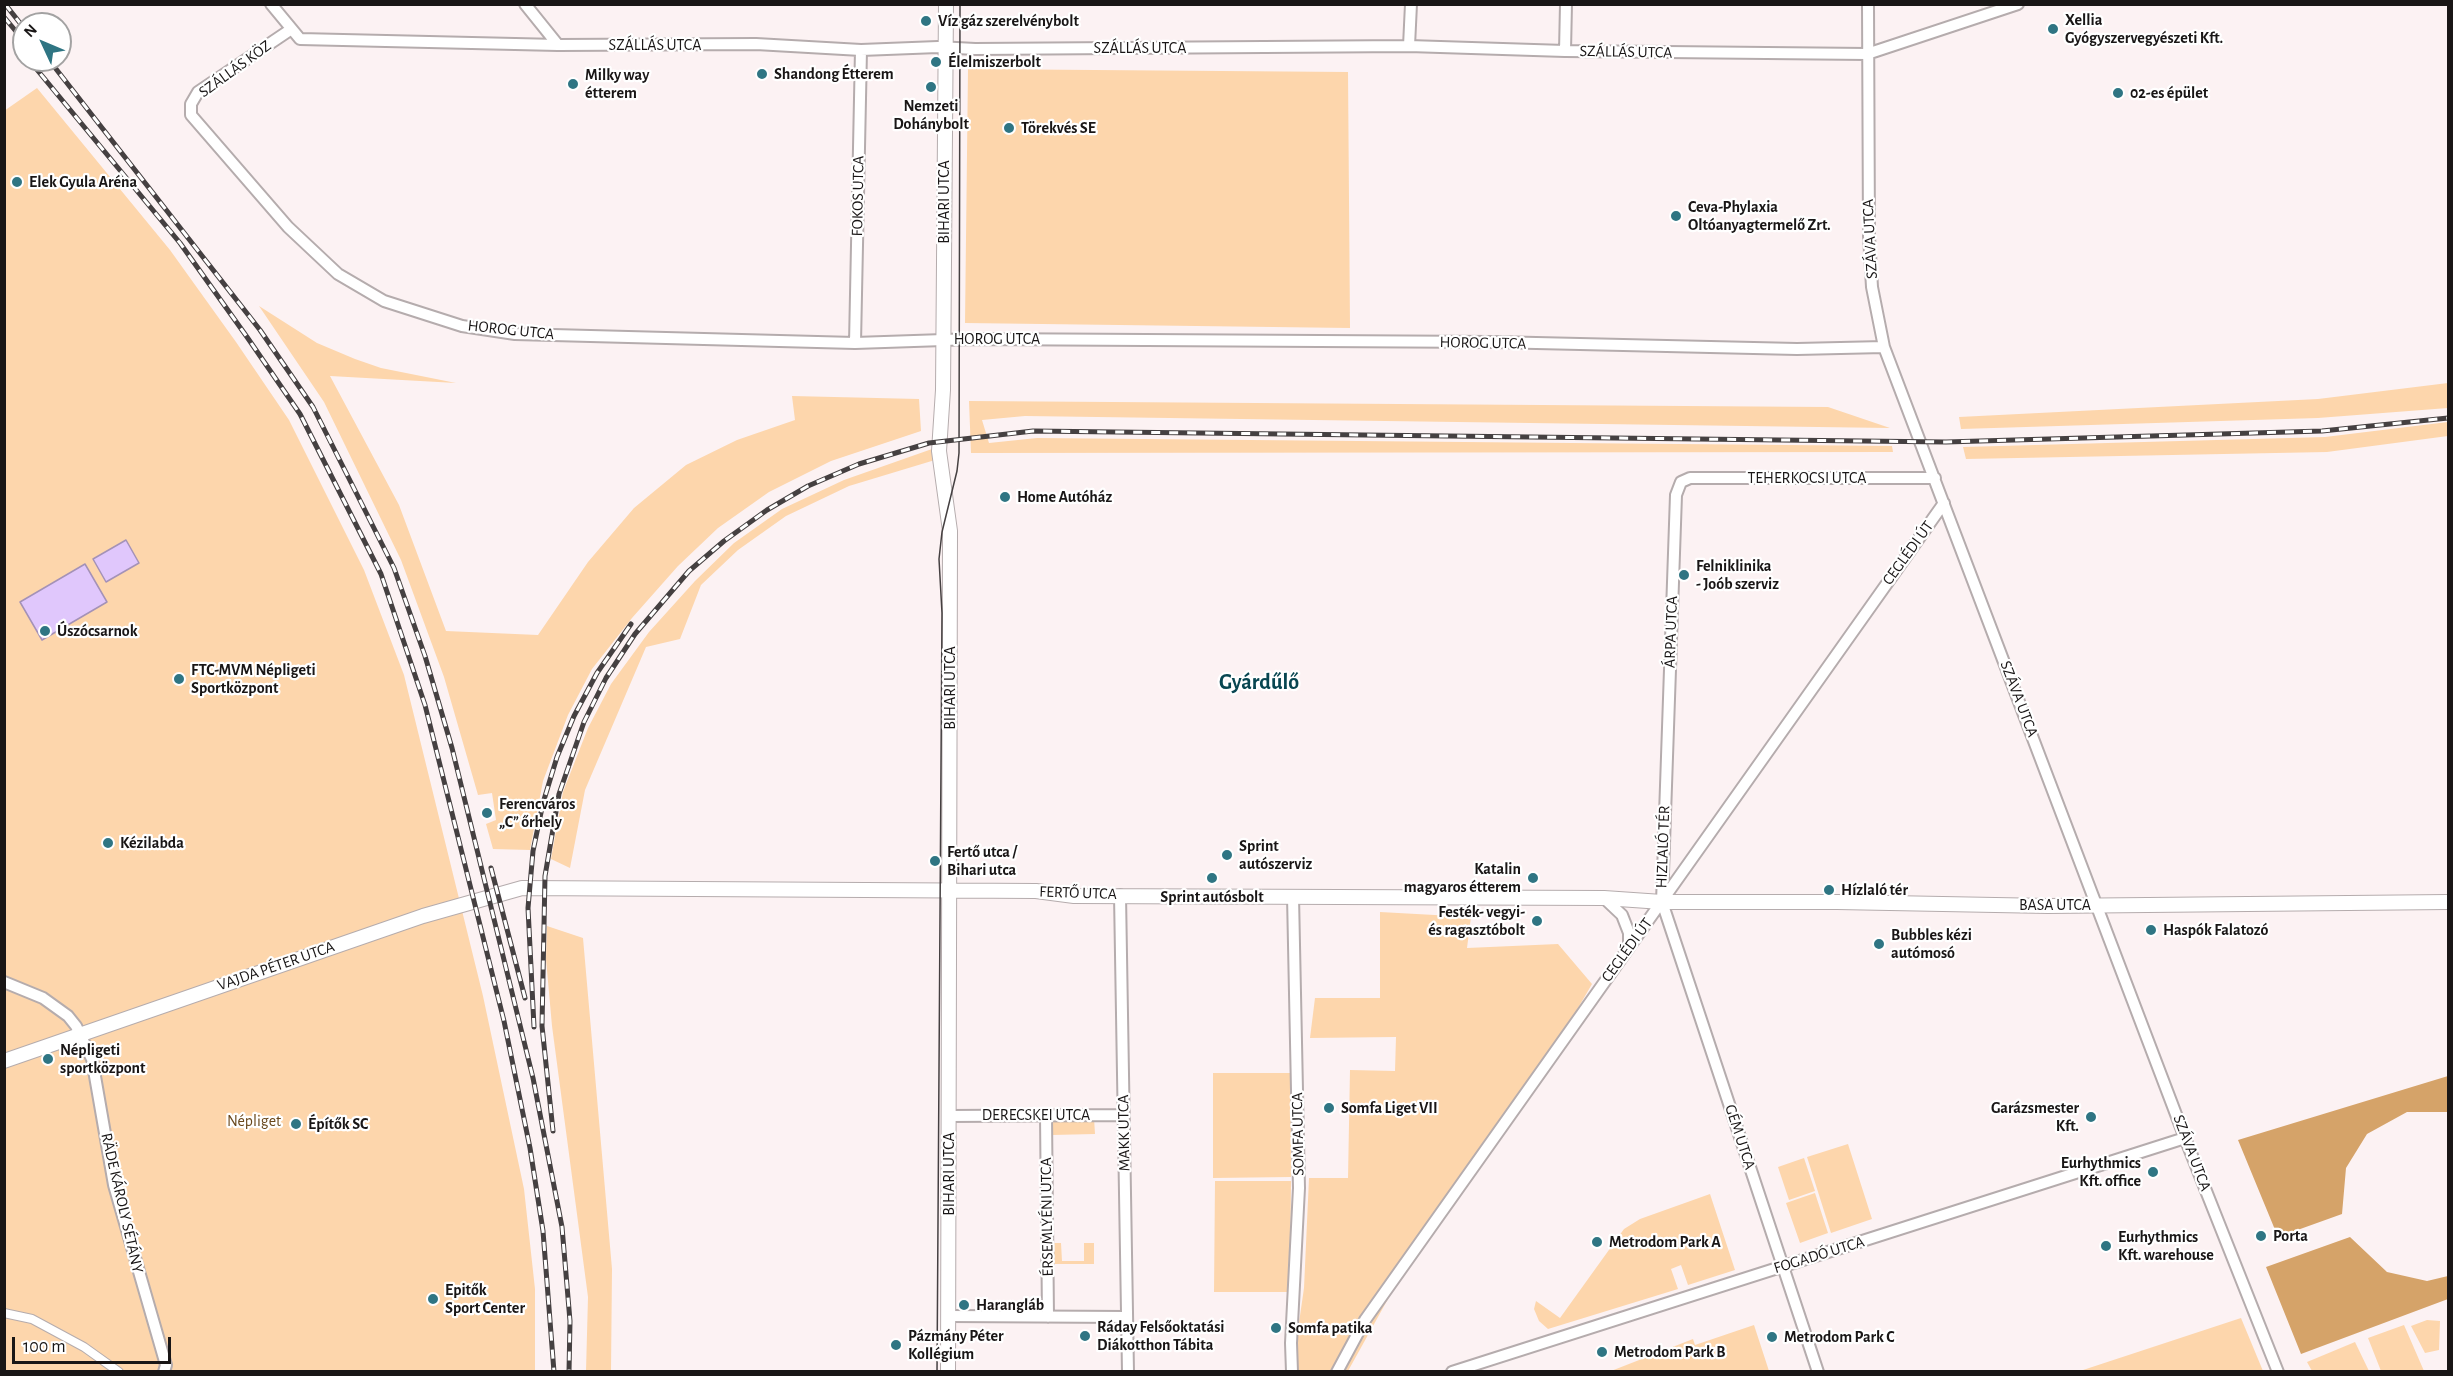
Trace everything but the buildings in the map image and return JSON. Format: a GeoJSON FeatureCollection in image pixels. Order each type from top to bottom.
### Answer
{"type":"FeatureCollection","features":[{"type":"Feature","properties":{"kind":"street"},"geometry":{"type":"LineString","coordinates":[[271,4],[290,30]]}},
{"type":"Feature","properties":{"kind":"street"},"geometry":{"type":"LineString","coordinates":[[525,4],[558,45]]}},
{"type":"Feature","properties":{"kind":"street","name":"BIHARI UTCA"},"geometry":{"type":"LineString","coordinates":[[946,4],[943,339],[939,451],[950,531],[948,1371]]}},
{"type":"Feature","properties":{"kind":"street"},"geometry":{"type":"LineString","coordinates":[[1409,46],[1411,4]]}},
{"type":"Feature","properties":{"kind":"street"},"geometry":{"type":"LineString","coordinates":[[1565,51],[1566,4]]}},
{"type":"Feature","properties":{"kind":"street","name":"SZÁVA UTCA"},"geometry":{"type":"LineString","coordinates":[[1868,4],[1869,246],[1872,287],[1884,347],[2185,1138],[2277,1371]]}},
{"type":"Feature","properties":{"kind":"street","name":"SZÁLLÁS UTCA"},"geometry":{"type":"LineString","coordinates":[[290,30],[300,39],[558,45],[756,44],[861,50],[945,47],[1409,46],[1565,51],[1867,54],[2018,4]]}},
{"type":"Feature","properties":{"kind":"street","name":"SZÁLLÁS KÖZ"},"geometry":{"type":"LineString","coordinates":[[191,115],[192,104],[198,93],[290,30]]}},
{"type":"Feature","properties":{"kind":"street","name":"FOKOS UTCA"},"geometry":{"type":"LineString","coordinates":[[855,343],[861,50]]}},
{"type":"Feature","properties":{"kind":"street","name":"HOROG UTCA"},"geometry":{"type":"LineString","coordinates":[[191,115],[288,226],[330,267],[366,292],[417,313],[462,326],[515,334],[855,343],[943,339],[1492,342],[1797,349],[1884,347]]}},
{"type":"Feature","properties":{"kind":"street","name":"TEHERKOCSI UTCA"},"geometry":{"type":"LineString","coordinates":[[1681,482],[1690,478],[1935,478]]}},
{"type":"Feature","properties":{"kind":"street","name":"ÁRPA UTCA"},"geometry":{"type":"LineString","coordinates":[[1665,783],[1676,495],[1681,482]]}},
{"type":"Feature","properties":{"kind":"street","name":"CEGLÉDI ÚT"},"geometry":{"type":"LineString","coordinates":[[1337,1371],[1365,1320],[1944,503]]}},
{"type":"Feature","properties":{"kind":"street","name":"HIZLALÓ TÉR"},"geometry":{"type":"LineString","coordinates":[[1604,898],[1662,902],[1665,783]]}},
{"type":"Feature","properties":{"kind":"street","name":"VAJDA PÉTER UTCA"},"geometry":{"type":"LineString","coordinates":[[4,1061],[461,903],[522,888],[551,888]]}},
{"type":"Feature","properties":{"kind":"street","name":"FERTŐ UTCA"},"geometry":{"type":"LineString","coordinates":[[551,888],[1604,898]]}},
{"type":"Feature","properties":{"kind":"street","name":"MAKK UTCA"},"geometry":{"type":"LineString","coordinates":[[1120,895],[1128,1371]]}},
{"type":"Feature","properties":{"kind":"street","name":"SOMFA UTCA"},"geometry":{"type":"LineString","coordinates":[[1292,1371],[1291,1343],[1299,1188],[1293,896]]}},
{"type":"Feature","properties":{"kind":"street"},"geometry":{"type":"LineString","coordinates":[[1604,898],[1622,915],[1629,933],[1629,946]]}},
{"type":"Feature","properties":{"kind":"street","name":"BASA UTCA"},"geometry":{"type":"LineString","coordinates":[[1662,902],[2098,905],[2448,902]]}},
{"type":"Feature","properties":{"kind":"street","name":"GÉM UTCA"},"geometry":{"type":"LineString","coordinates":[[1662,902],[1818,1371]]}},
{"type":"Feature","properties":{"kind":"street","name":"RÄDE KÁROLY SÉTÁNY"},"geometry":{"type":"LineString","coordinates":[[4,982],[44,998],[68,1016],[92,1059],[114,1185],[166,1365],[164,1371]]}},
{"type":"Feature","properties":{"kind":"street","name":"DERECSKEI UTCA"},"geometry":{"type":"LineString","coordinates":[[949,1116],[1124,1115]]}},
{"type":"Feature","properties":{"kind":"street","name":"ÉRSEMLYÉNI UTCA"},"geometry":{"type":"LineString","coordinates":[[1046,1116],[1048,1317]]}},
{"type":"Feature","properties":{"kind":"street","name":"FOGADÓ UTCA"},"geometry":{"type":"LineString","coordinates":[[1452,1371],[2185,1138]]}},
{"type":"Feature","properties":{"kind":"street"},"geometry":{"type":"LineString","coordinates":[[4,1313],[32,1319],[84,1347],[119,1371]]}},
{"type":"Feature","properties":{"kind":"street"},"geometry":{"type":"LineString","coordinates":[[949,1316],[1126,1317]]}},
{"type":"Feature","properties":{"kind":"green space"},"geometry":{"type":"Polygon","coordinates":[[[968,69],[1348,72],[1350,328],[965,323],[968,69]]]}},
{"type":"Feature","properties":{"kind":"green space","name":"Népliget"},"geometry":{"type":"Polygon","coordinates":[[[37,88],[170,250],[289,420],[364,570],[404,675],[483,996],[524,1189],[535,1289],[535,1371],[5,1371],[4,111],[37,88]]]}},
{"type":"Feature","properties":{"kind":"green space"},"geometry":{"type":"Polygon","coordinates":[[[259,306],[317,343],[355,359],[381,368],[456,383],[330,376],[399,505],[446,631],[538,635],[588,562],[634,508],[686,465],[737,440],[795,420],[792,396],[919,399],[921,431],[831,461],[769,492],[718,528],[678,566],[632,618],[592,669],[568,715],[543,781],[530,850],[493,849],[486,824],[496,820],[492,793],[478,795],[444,677],[401,560],[324,402],[259,306]]]}},
{"type":"Feature","properties":{"kind":"green space"},"geometry":{"type":"Polygon","coordinates":[[[2448,383],[2448,408],[2318,418],[1961,429],[1959,417],[2318,399],[2448,383]]]}},
{"type":"Feature","properties":{"kind":"green space"},"geometry":{"type":"Polygon","coordinates":[[[969,401],[1828,407],[1890,428],[1025,416],[982,420],[989,443],[1037,438],[1892,446],[1893,452],[971,453],[969,401]]]}},
{"type":"Feature","properties":{"kind":"green space"},"geometry":{"type":"Polygon","coordinates":[[[2448,422],[2448,436],[2327,452],[1966,459],[1963,447],[2325,437],[2448,422]]]}},
{"type":"Feature","properties":{"kind":"green space"},"geometry":{"type":"Polygon","coordinates":[[[932,449],[935,460],[849,486],[786,516],[738,550],[701,585],[680,639],[646,647],[585,790],[570,868],[551,859],[563,792],[588,728],[611,684],[649,632],[695,581],[734,543],[782,509],[844,480],[932,449]]]}},
{"type":"Feature","properties":{"kind":"green space"},"geometry":{"type":"Polygon","coordinates":[[[1380,912],[1471,917],[1467,948],[1558,944],[1592,984],[1543,1068],[1419,1243],[1348,1371],[1292,1371],[1304,1288],[1309,1178],[1348,1178],[1350,1070],[1395,1071],[1396,1037],[1310,1038],[1315,998],[1380,998],[1380,912]]]}},
{"type":"Feature","properties":{"kind":"green space"},"geometry":{"type":"Polygon","coordinates":[[[547,926],[583,938],[612,1269],[611,1371],[586,1371],[588,1297],[552,1026],[546,959],[547,926]]]}},
{"type":"Feature","properties":{"kind":"green space"},"geometry":{"type":"Polygon","coordinates":[[[1213,1073],[1291,1073],[1291,1177],[1213,1178],[1213,1073]]]}},
{"type":"Feature","properties":{"kind":"green space"},"geometry":{"type":"Polygon","coordinates":[[[1052,1118],[1094,1118],[1095,1134],[1052,1135],[1052,1118]]]}},
{"type":"Feature","properties":{"kind":"green space"},"geometry":{"type":"Polygon","coordinates":[[[1848,1144],[1872,1219],[1831,1233],[1807,1157],[1848,1144]]]}},
{"type":"Feature","properties":{"kind":"green space"},"geometry":{"type":"Polygon","coordinates":[[[1804,1158],[1815,1191],[1789,1200],[1778,1167],[1804,1158]]]}},
{"type":"Feature","properties":{"kind":"green space"},"geometry":{"type":"Polygon","coordinates":[[[1215,1181],[1291,1181],[1290,1292],[1214,1292],[1215,1181]]]}},
{"type":"Feature","properties":{"kind":"green space"},"geometry":{"type":"Polygon","coordinates":[[[1815,1193],[1828,1233],[1800,1243],[1786,1203],[1815,1193]]]}},
{"type":"Feature","properties":{"kind":"green space"},"geometry":{"type":"Polygon","coordinates":[[[1710,1194],[1735,1270],[1688,1285],[1681,1265],[1671,1269],[1678,1289],[1548,1329],[1539,1321],[1534,1309],[1536,1301],[1560,1318],[1624,1229],[1640,1219],[1710,1194]]]}},
{"type":"Feature","properties":{"kind":"green space"},"geometry":{"type":"Polygon","coordinates":[[[1053,1243],[1061,1243],[1062,1261],[1084,1261],[1084,1243],[1094,1243],[1094,1264],[1054,1264],[1053,1243]]]}},
{"type":"Feature","properties":{"kind":"green space"},"geometry":{"type":"Polygon","coordinates":[[[2241,1318],[2263,1371],[2080,1371],[2241,1318]]]}},
{"type":"Feature","properties":{"kind":"green space"},"geometry":{"type":"Polygon","coordinates":[[[2427,1320],[2440,1321],[2439,1350],[2425,1353],[2411,1326],[2427,1320]]]}},
{"type":"Feature","properties":{"kind":"green space"},"geometry":{"type":"Polygon","coordinates":[[[1754,1325],[1769,1371],[1611,1371],[1693,1339],[1695,1345],[1754,1325]]]}},
{"type":"Feature","properties":{"kind":"green space"},"geometry":{"type":"Polygon","coordinates":[[[2404,1325],[2424,1371],[2381,1371],[2368,1338],[2404,1325]]]}},
{"type":"Feature","properties":{"kind":"green space"},"geometry":{"type":"Polygon","coordinates":[[[2355,1342],[2369,1371],[2312,1371],[2307,1362],[2355,1342]]]}},
{"type":"Feature","properties":{"kind":"shaded area"},"geometry":{"type":"Polygon","coordinates":[[[126,540],[139,563],[106,582],[93,559],[126,540]]]}},
{"type":"Feature","properties":{"kind":"shaded area"},"geometry":{"type":"Polygon","coordinates":[[[85,564],[107,602],[42,640],[20,602],[85,564]]]}},
{"type":"Feature","properties":{"kind":"shaded area"},"geometry":{"type":"Polygon","coordinates":[[[2448,1076],[2448,1112],[2407,1112],[2367,1134],[2346,1168],[2342,1214],[2278,1237],[2238,1140],[2448,1076]]]}},
{"type":"Feature","properties":{"kind":"shaded area"},"geometry":{"type":"Polygon","coordinates":[[[2350,1237],[2387,1272],[2427,1281],[2448,1276],[2448,1299],[2301,1354],[2266,1267],[2350,1237]]]}},
{"type":"Feature","properties":{"kind":"tram line"},"geometry":{"type":"LineString","coordinates":[[937,1372],[942,613],[939,559],[942,532],[957,471],[959,453],[960,4]]}},
{"type":"Feature","properties":{"kind":"railway"},"geometry":{"type":"LineString","coordinates":[[5,4],[12,13]]}},
{"type":"Feature","properties":{"kind":"railway"},"geometry":{"type":"LineString","coordinates":[[4,17],[12,27]]}},
{"type":"Feature","properties":{"kind":"railway"},"geometry":{"type":"LineString","coordinates":[[39,72],[180,243],[300,414],[381,574],[425,705],[504,1021],[530,1148],[543,1231],[554,1372]]}},
{"type":"Feature","properties":{"kind":"railway"},"geometry":{"type":"LineString","coordinates":[[58,72],[260,330],[313,407],[394,568],[425,656],[452,748],[533,1078],[562,1227],[570,1321],[569,1372]]}},
{"type":"Feature","properties":{"kind":"railway"},"geometry":{"type":"LineString","coordinates":[[553,1131],[542,1026],[545,876],[559,794],[584,722],[606,678],[635,634],[689,571],[724,541],[767,510],[808,486],[859,464],[929,443],[1033,431],[1946,442],[2322,431],[2448,418]]}},
{"type":"Feature","properties":{"kind":"railway"},"geometry":{"type":"LineString","coordinates":[[534,1027],[528,908],[533,851],[543,803],[557,757],[574,716],[597,673],[631,624]]}},
{"type":"Feature","properties":{"kind":"railway"},"geometry":{"type":"LineString","coordinates":[[491,868],[525,998]]}},
{"type":"Feature","properties":{"kind":"place","name":"Víz gáz szerelvénybolt"},"geometry":{"type":"Point","coordinates":[926,21]}},
{"type":"Feature","properties":{"kind":"place","name":"Xellia Gyógyszervegyészeti Kft."},"geometry":{"type":"Point","coordinates":[2053,29]}},
{"type":"Feature","properties":{"kind":"place","name":"Élelmiszerbolt"},"geometry":{"type":"Point","coordinates":[936,62]}},
{"type":"Feature","properties":{"kind":"place","name":"Shandong Étterem"},"geometry":{"type":"Point","coordinates":[762,74]}},
{"type":"Feature","properties":{"kind":"place","name":"Milky way étterem"},"geometry":{"type":"Point","coordinates":[573,84]}},
{"type":"Feature","properties":{"kind":"place","name":"Nemzeti Dohánybolt"},"geometry":{"type":"Point","coordinates":[931,87]}},
{"type":"Feature","properties":{"kind":"place","name":"02-es épület"},"geometry":{"type":"Point","coordinates":[2118,93]}},
{"type":"Feature","properties":{"kind":"place","name":"Törekvés SE"},"geometry":{"type":"Point","coordinates":[1009,128]}},
{"type":"Feature","properties":{"kind":"place","name":"Elek Gyula Aréna"},"geometry":{"type":"Point","coordinates":[17,182]}},
{"type":"Feature","properties":{"kind":"place","name":"Ceva-Phylaxia Oltóanyagtermelő Zrt."},"geometry":{"type":"Point","coordinates":[1676,216]}},
{"type":"Feature","properties":{"kind":"place","name":"Home Autóház"},"geometry":{"type":"Point","coordinates":[1005,497]}},
{"type":"Feature","properties":{"kind":"place","name":"Felniklinika - Joób szerviz"},"geometry":{"type":"Point","coordinates":[1684,575]}},
{"type":"Feature","properties":{"kind":"place","name":"Úszócsarnok"},"geometry":{"type":"Point","coordinates":[45,631]}},
{"type":"Feature","properties":{"kind":"place","name":"FTC-MVM Népligeti Sportközpont"},"geometry":{"type":"Point","coordinates":[179,679]}},
{"type":"Feature","properties":{"kind":"place","name":"Ferencváros „C” őrhely"},"geometry":{"type":"Point","coordinates":[487,813]}},
{"type":"Feature","properties":{"kind":"place","name":"Kézilabda"},"geometry":{"type":"Point","coordinates":[108,843]}},
{"type":"Feature","properties":{"kind":"place","name":"Sprint autószerviz"},"geometry":{"type":"Point","coordinates":[1227,855]}},
{"type":"Feature","properties":{"kind":"place","name":"Fertő utca / Bihari utca"},"geometry":{"type":"Point","coordinates":[935,861]}},
{"type":"Feature","properties":{"kind":"place","name":"Sprint autósbolt"},"geometry":{"type":"Point","coordinates":[1212,878]}},
{"type":"Feature","properties":{"kind":"place","name":"Katalin magyaros étterem"},"geometry":{"type":"Point","coordinates":[1533,878]}},
{"type":"Feature","properties":{"kind":"place","name":"Hízlaló tér"},"geometry":{"type":"Point","coordinates":[1829,890]}},
{"type":"Feature","properties":{"kind":"place","name":"Festék- vegyi- és ragasztóbolt"},"geometry":{"type":"Point","coordinates":[1537,921]}},
{"type":"Feature","properties":{"kind":"place","name":"Haspók Falatozó"},"geometry":{"type":"Point","coordinates":[2151,930]}},
{"type":"Feature","properties":{"kind":"place","name":"Bubbles kézi autómosó"},"geometry":{"type":"Point","coordinates":[1879,944]}},
{"type":"Feature","properties":{"kind":"place","name":"Népligeti sportközpont"},"geometry":{"type":"Point","coordinates":[48,1059]}},
{"type":"Feature","properties":{"kind":"place","name":"Somfa Liget VII"},"geometry":{"type":"Point","coordinates":[1329,1108]}},
{"type":"Feature","properties":{"kind":"place","name":"Garázsmester Kft."},"geometry":{"type":"Point","coordinates":[2091,1117]}},
{"type":"Feature","properties":{"kind":"place","name":"Építők SC"},"geometry":{"type":"Point","coordinates":[296,1124]}},
{"type":"Feature","properties":{"kind":"place","name":"Eurhythmics Kft. office"},"geometry":{"type":"Point","coordinates":[2153,1172]}},
{"type":"Feature","properties":{"kind":"place","name":"Porta"},"geometry":{"type":"Point","coordinates":[2261,1236]}},
{"type":"Feature","properties":{"kind":"place","name":"Metrodom Park A"},"geometry":{"type":"Point","coordinates":[1597,1242]}},
{"type":"Feature","properties":{"kind":"place","name":"Eurhythmics Kft. warehouse"},"geometry":{"type":"Point","coordinates":[2106,1246]}},
{"type":"Feature","properties":{"kind":"place","name":"Epitők Sport Center"},"geometry":{"type":"Point","coordinates":[433,1299]}},
{"type":"Feature","properties":{"kind":"place","name":"Harangláb"},"geometry":{"type":"Point","coordinates":[964,1305]}},
{"type":"Feature","properties":{"kind":"place","name":"Somfa patika"},"geometry":{"type":"Point","coordinates":[1276,1328]}},
{"type":"Feature","properties":{"kind":"place","name":"Ráday Felsőoktatási Diákotthon Tábita"},"geometry":{"type":"Point","coordinates":[1085,1336]}},
{"type":"Feature","properties":{"kind":"place","name":"Metrodom Park C"},"geometry":{"type":"Point","coordinates":[1772,1337]}},
{"type":"Feature","properties":{"kind":"place","name":"Pázmány Péter Kollégium"},"geometry":{"type":"Point","coordinates":[896,1345]}},
{"type":"Feature","properties":{"kind":"place","name":"Metrodom Park B"},"geometry":{"type":"Point","coordinates":[1602,1352]}},
{"type":"Feature","properties":{"kind":"district","name":"Gyárdűlő"},"geometry":{"type":"Point","coordinates":[1259,682]}}]}
